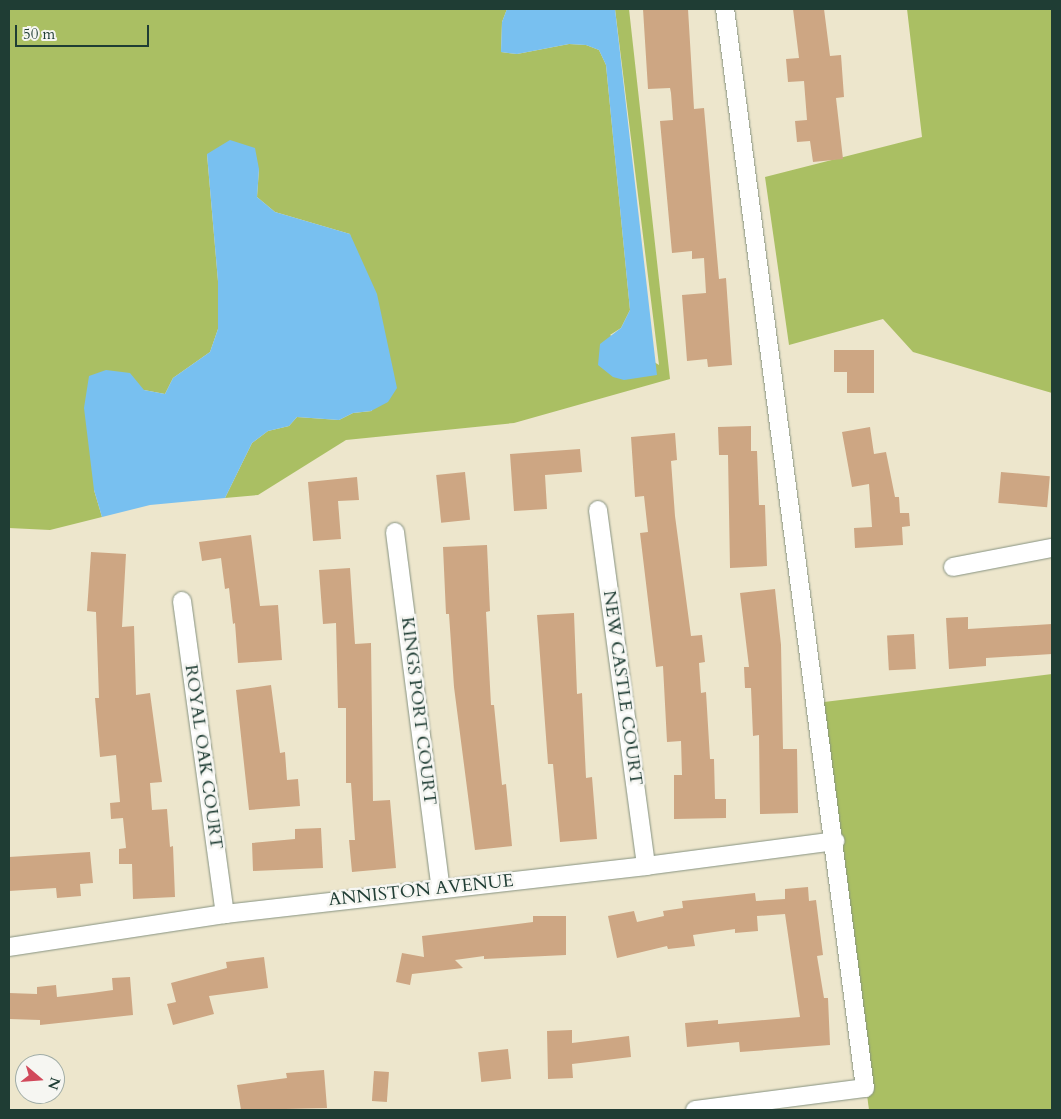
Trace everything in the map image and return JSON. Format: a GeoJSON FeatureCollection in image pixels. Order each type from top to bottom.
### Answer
{"type":"FeatureCollection","features":[{"type":"Feature","properties":{"kind":"street"},"geometry":{"type":"LineString","coordinates":[[695,1110],[865,1088],[835,841],[725,9]]}},
{"type":"Feature","properties":{"kind":"street","name":"NEW CASTLE COURT"},"geometry":{"type":"LineString","coordinates":[[598,510],[646,866]]}},
{"type":"Feature","properties":{"kind":"street","name":"KINGS PORT COURT"},"geometry":{"type":"LineString","coordinates":[[395,532],[440,889]]}},
{"type":"Feature","properties":{"kind":"street"},"geometry":{"type":"LineString","coordinates":[[953,567],[1052,548]]}},
{"type":"Feature","properties":{"kind":"street","name":"ROYAL OAK COURT"},"geometry":{"type":"LineString","coordinates":[[182,601],[225,914]]}},
{"type":"Feature","properties":{"kind":"street","name":"ANNISTON AVENUE"},"geometry":{"type":"LineString","coordinates":[[9,947],[225,914],[646,866],[835,841]]}},
{"type":"Feature","properties":{"kind":"green space"},"geometry":{"type":"Polygon","coordinates":[[[9,9],[507,9],[502,22],[501,52],[517,54],[569,44],[586,45],[599,50],[606,65],[630,310],[621,328],[610,335],[659,365],[615,9],[629,9],[670,379],[514,423],[346,440],[258,495],[225,498],[252,443],[268,431],[289,426],[297,417],[339,420],[353,413],[372,411],[350,234],[275,212],[257,197],[259,169],[207,154],[218,281],[218,329],[210,352],[173,378],[165,394],[144,390],[94,490],[102,517],[50,530],[9,528],[9,9]]]}},
{"type":"Feature","properties":{"kind":"green space"},"geometry":{"type":"Polygon","coordinates":[[[907,9],[1052,9],[1052,393],[913,352],[883,319],[789,345],[765,177],[922,137],[907,9]]]}},
{"type":"Feature","properties":{"kind":"green space"},"geometry":{"type":"Polygon","coordinates":[[[1052,674],[1052,1110],[869,1110],[816,703],[1052,674]]]}},
{"type":"Feature","properties":{"kind":"water"},"geometry":{"type":"Polygon","coordinates":[[[507,9],[615,9],[657,375],[624,380],[613,377],[598,365],[600,344],[621,328],[630,310],[606,65],[599,50],[586,45],[569,44],[517,54],[501,52],[502,22],[507,9]]]}},
{"type":"Feature","properties":{"kind":"water"},"geometry":{"type":"Polygon","coordinates":[[[230,140],[255,148],[259,169],[257,197],[275,212],[350,234],[377,294],[397,388],[388,402],[371,411],[353,413],[339,420],[297,417],[289,426],[268,431],[252,443],[225,498],[150,505],[102,517],[94,490],[84,408],[89,376],[106,370],[130,373],[144,390],[165,394],[173,378],[210,352],[218,329],[218,281],[207,154],[230,140]]]}},
{"type":"Feature","properties":{"kind":"building"},"geometry":{"type":"Polygon","coordinates":[[[643,9],[688,9],[694,109],[704,108],[719,279],[726,278],[732,365],[708,367],[707,359],[687,361],[682,295],[706,293],[704,258],[692,259],[692,251],[672,253],[660,121],[673,120],[671,93],[670,88],[648,89],[643,9]]]}},
{"type":"Feature","properties":{"kind":"building"},"geometry":{"type":"Polygon","coordinates":[[[793,9],[824,9],[830,56],[841,55],[844,97],[836,98],[843,159],[813,162],[810,141],[797,142],[795,121],[807,120],[804,81],[788,82],[786,59],[799,58],[793,9]]]}},
{"type":"Feature","properties":{"kind":"building"},"geometry":{"type":"Polygon","coordinates":[[[834,350],[874,350],[874,393],[847,393],[847,372],[834,372],[834,350]]]}},
{"type":"Feature","properties":{"kind":"building"},"geometry":{"type":"Polygon","coordinates":[[[751,426],[751,451],[757,451],[759,505],[765,505],[767,566],[730,568],[728,455],[719,455],[718,427],[751,426]]]}},
{"type":"Feature","properties":{"kind":"building"},"geometry":{"type":"Polygon","coordinates":[[[870,427],[874,454],[886,452],[895,497],[899,497],[900,513],[909,513],[910,526],[902,527],[903,545],[855,548],[854,528],[872,527],[869,484],[852,487],[842,432],[870,427]]]}},
{"type":"Feature","properties":{"kind":"building"},"geometry":{"type":"Polygon","coordinates":[[[675,433],[677,460],[671,461],[675,516],[691,636],[702,635],[705,662],[699,663],[701,693],[706,692],[710,759],[714,759],[715,799],[726,799],[726,818],[674,819],[674,775],[682,775],[681,741],[667,742],[663,666],[656,667],[640,533],[648,532],[644,496],[635,497],[631,437],[675,433]]]}},
{"type":"Feature","properties":{"kind":"building"},"geometry":{"type":"Polygon","coordinates":[[[580,449],[582,472],[545,475],[547,509],[514,511],[510,454],[580,449]]]}},
{"type":"Feature","properties":{"kind":"building"},"geometry":{"type":"Polygon","coordinates":[[[465,472],[470,520],[441,523],[436,475],[465,472]]]}},
{"type":"Feature","properties":{"kind":"building"},"geometry":{"type":"Polygon","coordinates":[[[1001,472],[1050,476],[1047,507],[998,503],[1001,472]]]}},
{"type":"Feature","properties":{"kind":"building"},"geometry":{"type":"Polygon","coordinates":[[[357,477],[359,500],[338,501],[341,539],[313,541],[308,482],[357,477]]]}},
{"type":"Feature","properties":{"kind":"building"},"geometry":{"type":"Polygon","coordinates":[[[251,535],[260,606],[278,605],[282,660],[238,663],[235,623],[233,624],[229,588],[225,589],[221,558],[202,561],[199,542],[251,535]]]}},
{"type":"Feature","properties":{"kind":"building"},"geometry":{"type":"Polygon","coordinates":[[[487,545],[490,611],[486,612],[491,705],[494,705],[502,785],[506,784],[512,846],[475,850],[454,687],[449,614],[446,614],[443,547],[487,545]]]}},
{"type":"Feature","properties":{"kind":"building"},"geometry":{"type":"Polygon","coordinates":[[[91,552],[126,554],[122,627],[134,626],[136,695],[150,693],[162,782],[150,783],[152,810],[167,809],[170,847],[173,846],[175,897],[133,899],[132,864],[119,864],[119,849],[126,848],[123,818],[111,819],[110,803],[120,802],[116,755],[100,757],[95,698],[99,698],[96,612],[87,611],[91,552]]]}},
{"type":"Feature","properties":{"kind":"building"},"geometry":{"type":"Polygon","coordinates":[[[350,568],[355,644],[371,643],[373,801],[390,800],[396,868],[352,872],[349,840],[355,840],[351,783],[346,783],[346,708],[338,708],[336,623],[323,624],[319,570],[350,568]]]}},
{"type":"Feature","properties":{"kind":"building"},"geometry":{"type":"Polygon","coordinates":[[[775,589],[781,645],[783,749],[797,749],[798,813],[760,814],[759,735],[753,736],[751,688],[745,688],[744,667],[749,667],[740,593],[775,589]]]}},
{"type":"Feature","properties":{"kind":"building"},"geometry":{"type":"Polygon","coordinates":[[[574,613],[577,694],[582,693],[586,778],[592,777],[597,839],[560,842],[553,764],[548,764],[537,615],[574,613]]]}},
{"type":"Feature","properties":{"kind":"building"},"geometry":{"type":"Polygon","coordinates":[[[968,617],[968,629],[1052,624],[1052,654],[986,658],[986,666],[949,669],[946,618],[968,617]]]}},
{"type":"Feature","properties":{"kind":"building"},"geometry":{"type":"Polygon","coordinates":[[[914,634],[916,669],[889,670],[887,635],[914,634]]]}},
{"type":"Feature","properties":{"kind":"building"},"geometry":{"type":"Polygon","coordinates":[[[271,685],[280,753],[285,752],[287,780],[298,779],[300,806],[249,810],[236,690],[271,685]]]}},
{"type":"Feature","properties":{"kind":"building"},"geometry":{"type":"Polygon","coordinates":[[[321,828],[323,868],[253,871],[252,843],[295,839],[295,829],[321,828]]]}},
{"type":"Feature","properties":{"kind":"building"},"geometry":{"type":"Polygon","coordinates":[[[90,852],[93,883],[80,884],[81,896],[57,898],[56,888],[9,891],[9,857],[90,852]]]}},
{"type":"Feature","properties":{"kind":"building"},"geometry":{"type":"Polygon","coordinates":[[[808,887],[809,901],[816,900],[823,955],[817,956],[824,998],[828,998],[830,1045],[740,1052],[739,1042],[687,1047],[685,1023],[718,1020],[718,1024],[800,1017],[785,914],[757,916],[758,931],[735,933],[735,929],[693,935],[695,946],[668,949],[667,946],[617,958],[608,916],[634,911],[637,922],[664,916],[663,911],[683,908],[682,901],[755,893],[756,901],[785,899],[785,889],[808,887]]]}},
{"type":"Feature","properties":{"kind":"building"},"geometry":{"type":"Polygon","coordinates":[[[533,916],[566,916],[566,955],[484,959],[484,956],[455,960],[463,968],[412,974],[410,985],[396,982],[402,953],[424,957],[422,936],[533,922],[533,916]]]}},
{"type":"Feature","properties":{"kind":"building"},"geometry":{"type":"Polygon","coordinates":[[[264,957],[268,988],[209,996],[214,1014],[173,1025],[167,1004],[176,1002],[171,983],[227,968],[226,962],[264,957]]]}},
{"type":"Feature","properties":{"kind":"building"},"geometry":{"type":"Polygon","coordinates":[[[130,977],[133,1015],[40,1025],[40,1020],[9,1019],[9,993],[37,994],[37,987],[56,985],[57,997],[92,993],[113,990],[112,978],[130,977]]]}},
{"type":"Feature","properties":{"kind":"building"},"geometry":{"type":"Polygon","coordinates":[[[572,1030],[572,1043],[629,1036],[631,1057],[572,1064],[573,1078],[548,1079],[547,1031],[572,1030]]]}},
{"type":"Feature","properties":{"kind":"building"},"geometry":{"type":"Polygon","coordinates":[[[508,1049],[511,1079],[481,1082],[478,1052],[508,1049]]]}},
{"type":"Feature","properties":{"kind":"building"},"geometry":{"type":"Polygon","coordinates":[[[324,1070],[327,1108],[241,1110],[237,1085],[287,1078],[286,1073],[324,1070]]]}},
{"type":"Feature","properties":{"kind":"building"},"geometry":{"type":"Polygon","coordinates":[[[374,1071],[389,1072],[387,1102],[372,1101],[374,1071]]]}}]}
